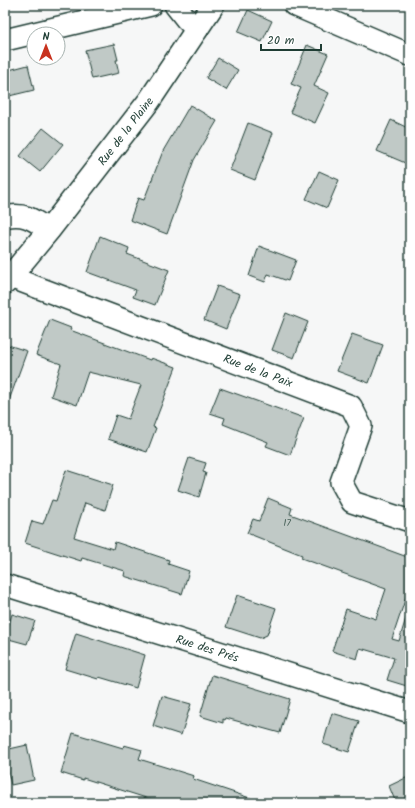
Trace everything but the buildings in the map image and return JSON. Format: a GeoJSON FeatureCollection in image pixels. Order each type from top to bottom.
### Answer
{"type":"FeatureCollection","features":[{"type":"Feature","properties":{"kind":"street"},"geometry":{"type":"LineString","coordinates":[[5,40],[151,5]]}},
{"type":"Feature","properties":{"kind":"street"},"geometry":{"type":"LineString","coordinates":[[175,5],[197,30]]}},
{"type":"Feature","properties":{"kind":"street","name":"Rue de la Plaine"},"geometry":{"type":"LineString","coordinates":[[7,280],[49,230],[149,101],[213,5]]}},
{"type":"Feature","properties":{"kind":"street"},"geometry":{"type":"LineString","coordinates":[[294,5],[410,55]]}},
{"type":"Feature","properties":{"kind":"street"},"geometry":{"type":"LineString","coordinates":[[5,217],[15,214],[32,219],[49,230]]}},
{"type":"Feature","properties":{"kind":"street","name":"Rue de la Paix"},"geometry":{"type":"LineString","coordinates":[[7,280],[351,406],[361,426],[341,482],[352,502],[410,521]]}},
{"type":"Feature","properties":{"kind":"street","name":"Rue des Prés"},"geometry":{"type":"LineString","coordinates":[[5,585],[410,712]]}}]}
